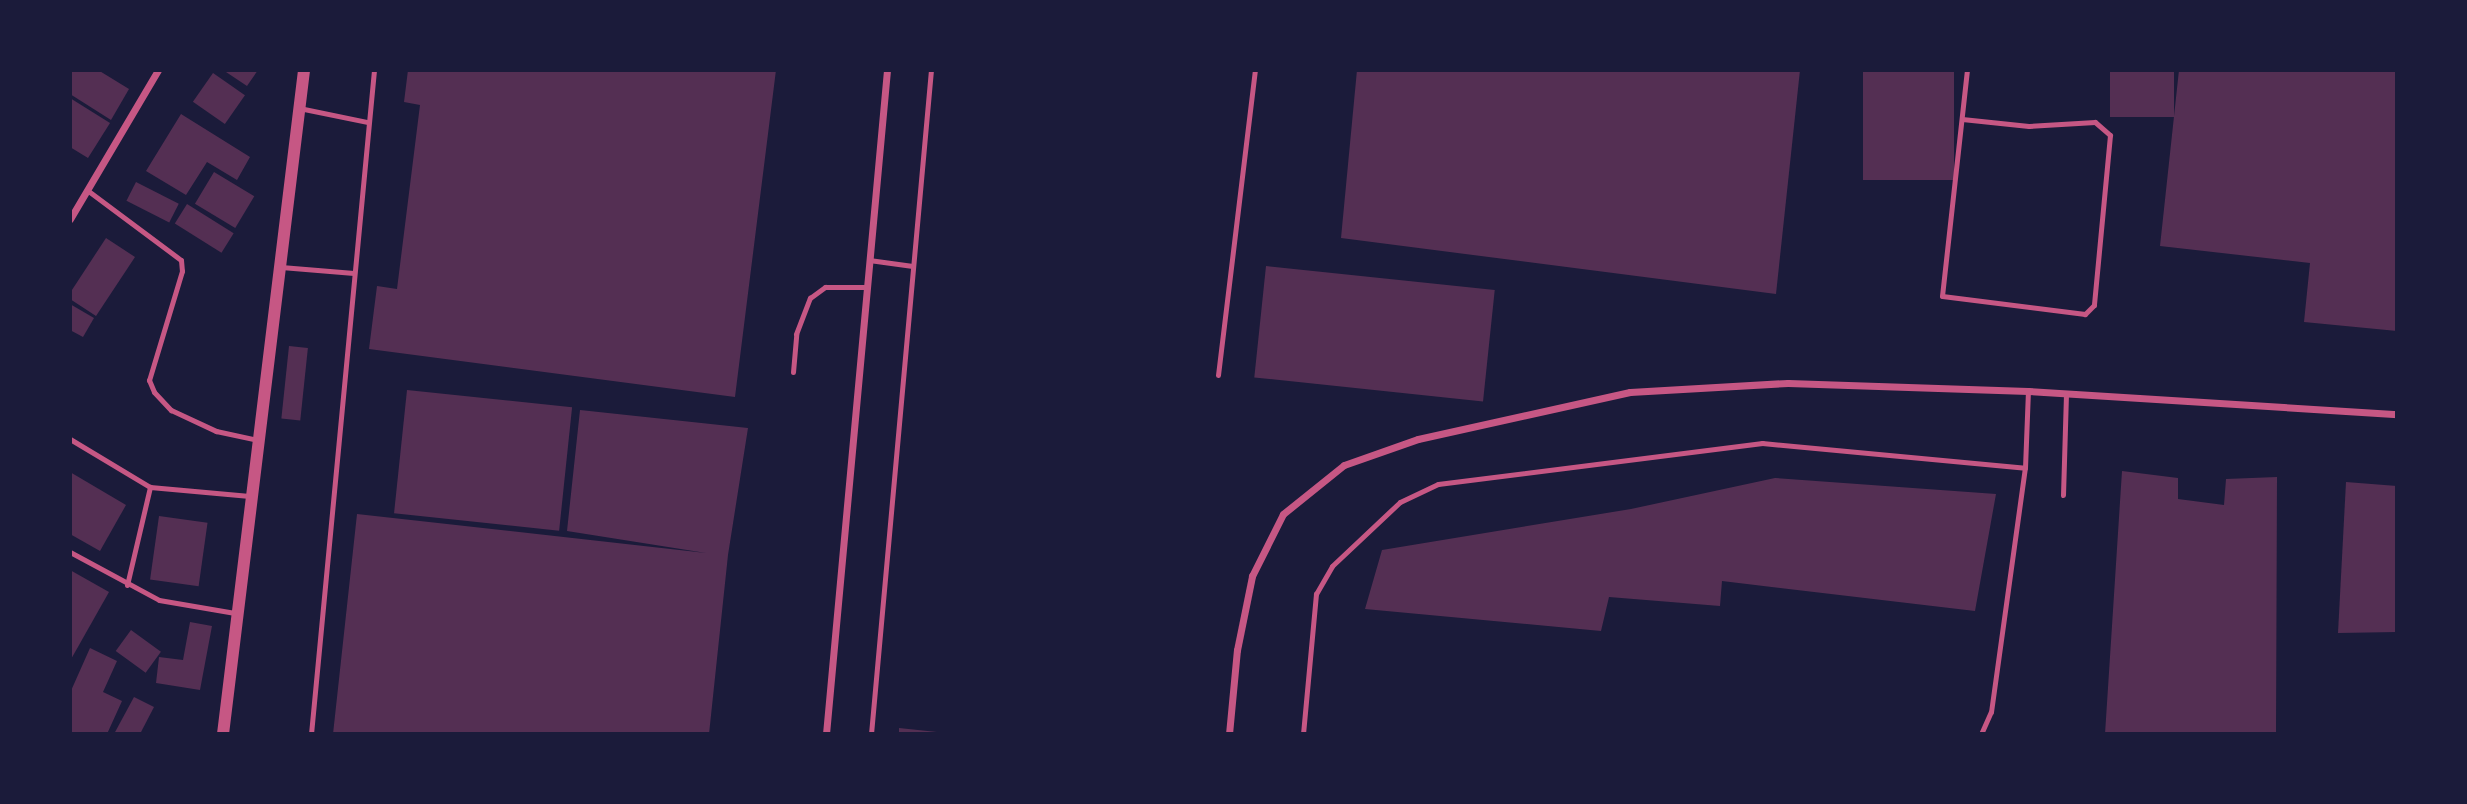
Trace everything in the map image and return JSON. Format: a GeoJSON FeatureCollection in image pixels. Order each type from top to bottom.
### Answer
{"type":"FeatureCollection","features":[{"type":"Feature","properties":{"kind":"street"},"geometry":{"type":"LineString","coordinates":[[70,219],[158,70]]}},
{"type":"Feature","properties":{"kind":"street"},"geometry":{"type":"LineString","coordinates":[[223,734],[235,613],[304,70]]}},
{"type":"Feature","properties":{"kind":"street"},"geometry":{"type":"LineString","coordinates":[[826,734],[887,70]]}},
{"type":"Feature","properties":{"kind":"street"},"geometry":{"type":"LineString","coordinates":[[1229,734],[1237,650],[1252,576],[1283,514],[1344,465],[1418,439],[1630,392],[1788,383],[2028,391],[2397,414]]}},
{"type":"Feature","properties":{"kind":"lane"},"geometry":{"type":"LineString","coordinates":[[311,734],[374,70]]}},
{"type":"Feature","properties":{"kind":"lane"},"geometry":{"type":"LineString","coordinates":[[872,734],[931,70]]}},
{"type":"Feature","properties":{"kind":"lane"},"geometry":{"type":"LineString","coordinates":[[1218,375],[1255,70]]}},
{"type":"Feature","properties":{"kind":"lane"},"geometry":{"type":"LineString","coordinates":[[1962,119],[2029,126],[2095,122],[2110,135],[2094,305],[2085,314],[1942,296],[1967,70]]}},
{"type":"Feature","properties":{"kind":"lane"},"geometry":{"type":"LineString","coordinates":[[299,108],[368,122]]}},
{"type":"Feature","properties":{"kind":"lane"},"geometry":{"type":"LineString","coordinates":[[87,190],[181,260],[182,271],[149,380],[154,393],[171,410],[205,426],[258,440]]}},
{"type":"Feature","properties":{"kind":"lane"},"geometry":{"type":"LineString","coordinates":[[869,260],[914,266]]}},
{"type":"Feature","properties":{"kind":"lane"},"geometry":{"type":"LineString","coordinates":[[279,266],[354,273]]}},
{"type":"Feature","properties":{"kind":"lane"},"geometry":{"type":"LineString","coordinates":[[793,372],[796,334],[810,298],[825,288],[867,287]]}},
{"type":"Feature","properties":{"kind":"lane"},"geometry":{"type":"LineString","coordinates":[[1981,734],[1992,712],[2025,468],[2028,391]]}},
{"type":"Feature","properties":{"kind":"lane"},"geometry":{"type":"LineString","coordinates":[[2063,495],[2066,393]]}},
{"type":"Feature","properties":{"kind":"lane"},"geometry":{"type":"LineString","coordinates":[[70,439],[150,487],[250,496]]}},
{"type":"Feature","properties":{"kind":"lane"},"geometry":{"type":"LineString","coordinates":[[1303,734],[1316,594],[1332,566],[1400,502],[1438,484],[1762,443],[2025,468]]}},
{"type":"Feature","properties":{"kind":"lane"},"geometry":{"type":"LineString","coordinates":[[127,585],[150,487]]}},
{"type":"Feature","properties":{"kind":"lane"},"geometry":{"type":"LineString","coordinates":[[70,552],[159,600],[235,613]]}},
{"type":"Feature","properties":{"kind":"building"},"geometry":{"type":"Polygon","coordinates":[[[71,70],[98,70],[129,89],[111,120],[70,94],[71,70]]]}},
{"type":"Feature","properties":{"kind":"building"},"geometry":{"type":"Polygon","coordinates":[[[223,70],[258,70],[247,86],[223,70]]]}},
{"type":"Feature","properties":{"kind":"building"},"geometry":{"type":"Polygon","coordinates":[[[408,70],[776,70],[735,397],[369,349],[377,286],[397,289],[420,105],[404,102],[408,70]]]}},
{"type":"Feature","properties":{"kind":"building"},"geometry":{"type":"Polygon","coordinates":[[[1357,70],[1800,70],[1776,294],[1341,238],[1357,70]]]}},
{"type":"Feature","properties":{"kind":"building"},"geometry":{"type":"Polygon","coordinates":[[[1863,70],[1954,70],[1954,180],[1863,180],[1863,70]]]}},
{"type":"Feature","properties":{"kind":"building"},"geometry":{"type":"Polygon","coordinates":[[[2110,70],[2174,70],[2174,117],[2110,117],[2110,70]]]}},
{"type":"Feature","properties":{"kind":"building"},"geometry":{"type":"Polygon","coordinates":[[[2179,70],[2397,70],[2397,331],[2304,322],[2310,263],[2160,246],[2179,70]]]}},
{"type":"Feature","properties":{"kind":"building"},"geometry":{"type":"Polygon","coordinates":[[[213,73],[245,95],[225,124],[193,102],[213,73]]]}},
{"type":"Feature","properties":{"kind":"building"},"geometry":{"type":"Polygon","coordinates":[[[70,98],[110,123],[88,158],[70,147],[70,98]]]}},
{"type":"Feature","properties":{"kind":"building"},"geometry":{"type":"Polygon","coordinates":[[[181,114],[250,157],[237,180],[207,162],[186,195],[146,171],[181,114]]]}},
{"type":"Feature","properties":{"kind":"building"},"geometry":{"type":"Polygon","coordinates":[[[214,172],[254,196],[235,228],[195,204],[214,172]]]}},
{"type":"Feature","properties":{"kind":"building"},"geometry":{"type":"Polygon","coordinates":[[[136,182],[179,204],[169,223],[126,201],[136,182]]]}},
{"type":"Feature","properties":{"kind":"building"},"geometry":{"type":"Polygon","coordinates":[[[187,204],[234,233],[221,253],[175,224],[187,204]]]}},
{"type":"Feature","properties":{"kind":"building"},"geometry":{"type":"Polygon","coordinates":[[[106,238],[135,257],[96,316],[70,299],[70,293],[106,238]]]}},
{"type":"Feature","properties":{"kind":"building"},"geometry":{"type":"Polygon","coordinates":[[[1266,266],[1495,290],[1483,401],[1254,377],[1266,266]]]}},
{"type":"Feature","properties":{"kind":"building"},"geometry":{"type":"Polygon","coordinates":[[[70,304],[94,318],[83,337],[70,330],[70,304]]]}},
{"type":"Feature","properties":{"kind":"building"},"geometry":{"type":"Polygon","coordinates":[[[289,346],[308,348],[300,421],[281,419],[289,346]]]}},
{"type":"Feature","properties":{"kind":"building"},"geometry":{"type":"Polygon","coordinates":[[[407,390],[572,407],[559,531],[394,513],[407,390]]]}},
{"type":"Feature","properties":{"kind":"building"},"geometry":{"type":"Polygon","coordinates":[[[580,410],[748,428],[728,555],[709,734],[333,734],[357,514],[706,553],[567,531],[580,410]]]}},
{"type":"Feature","properties":{"kind":"building"},"geometry":{"type":"Polygon","coordinates":[[[2122,471],[2178,478],[2178,499],[2224,505],[2226,479],[2277,477],[2276,734],[2105,734],[2122,471]]]}},
{"type":"Feature","properties":{"kind":"building"},"geometry":{"type":"Polygon","coordinates":[[[70,472],[126,505],[100,551],[70,534],[70,472]]]}},
{"type":"Feature","properties":{"kind":"building"},"geometry":{"type":"Polygon","coordinates":[[[1775,478],[1996,494],[1975,611],[1722,581],[1720,606],[1609,597],[1601,631],[1365,609],[1382,550],[1631,509],[1775,478]]]}},
{"type":"Feature","properties":{"kind":"building"},"geometry":{"type":"Polygon","coordinates":[[[2346,482],[2397,486],[2397,632],[2338,633],[2346,482]]]}},
{"type":"Feature","properties":{"kind":"building"},"geometry":{"type":"Polygon","coordinates":[[[159,516],[208,523],[199,586],[150,579],[159,516]]]}},
{"type":"Feature","properties":{"kind":"building"},"geometry":{"type":"Polygon","coordinates":[[[70,570],[109,592],[70,661],[70,570]]]}},
{"type":"Feature","properties":{"kind":"building"},"geometry":{"type":"Polygon","coordinates":[[[190,622],[212,626],[200,690],[156,683],[159,657],[183,660],[190,622]]]}},
{"type":"Feature","properties":{"kind":"building"},"geometry":{"type":"Polygon","coordinates":[[[131,630],[161,652],[146,673],[116,651],[131,630]]]}},
{"type":"Feature","properties":{"kind":"building"},"geometry":{"type":"Polygon","coordinates":[[[90,648],[117,661],[103,692],[122,701],[107,734],[70,734],[70,693],[90,648]]]}},
{"type":"Feature","properties":{"kind":"building"},"geometry":{"type":"Polygon","coordinates":[[[134,697],[154,707],[140,734],[114,734],[134,697]]]}},
{"type":"Feature","properties":{"kind":"building"},"geometry":{"type":"Polygon","coordinates":[[[899,728],[937,732],[937,734],[899,734],[899,728]]]}}]}
